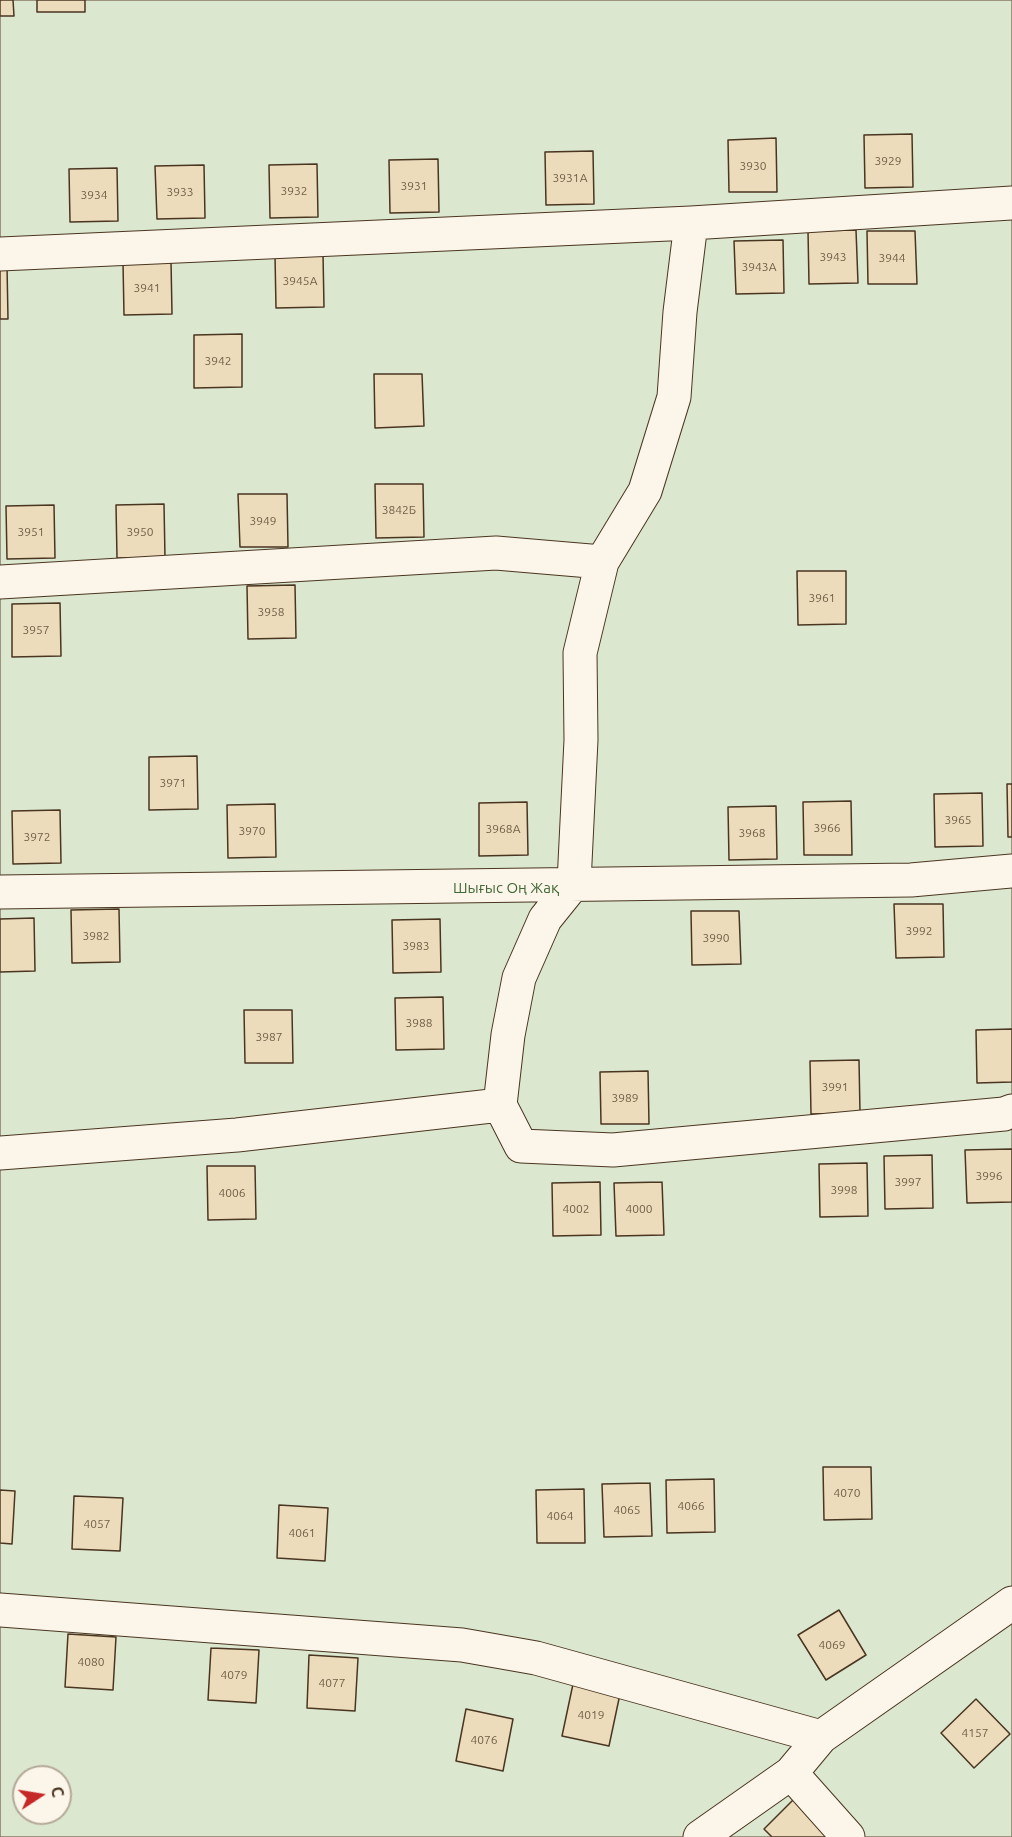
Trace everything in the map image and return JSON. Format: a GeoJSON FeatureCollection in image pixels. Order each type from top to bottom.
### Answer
{"type":"FeatureCollection","features":[{"type":"Feature","properties":{"kind":"street"},"geometry":{"type":"LineString","coordinates":[[0,254],[691,223],[1012,203]]}},
{"type":"Feature","properties":{"kind":"street"},"geometry":{"type":"LineString","coordinates":[[691,223],[680,312],[674,397],[645,491],[602,562],[580,653],[581,740],[574,883],[545,919],[519,978],[508,1035],[500,1106],[521,1146],[613,1150],[1004,1114],[1012,1111]]}},
{"type":"Feature","properties":{"kind":"street"},"geometry":{"type":"LineString","coordinates":[[0,582],[496,553],[602,562]]}},
{"type":"Feature","properties":{"kind":"street"},"geometry":{"type":"LineString","coordinates":[[0,892],[911,880],[1012,871]]}},
{"type":"Feature","properties":{"kind":"street"},"geometry":{"type":"LineString","coordinates":[[0,1153],[237,1135],[500,1106]]}},
{"type":"Feature","properties":{"kind":"street"},"geometry":{"type":"LineString","coordinates":[[699,1837],[791,1773],[821,1737],[1012,1603]]}},
{"type":"Feature","properties":{"kind":"street"},"geometry":{"type":"LineString","coordinates":[[0,1610],[462,1645],[536,1658],[821,1737]]}},
{"type":"Feature","properties":{"kind":"street"},"geometry":{"type":"LineString","coordinates":[[791,1773],[848,1837]]}},
{"type":"Feature","properties":{"kind":"green space","name":"Шығыс Оң Жақ"},"geometry":{"type":"Polygon","coordinates":[[[0,0],[1012,0],[1012,1837],[0,1837],[0,0]]]}},
{"type":"Feature","properties":{"kind":"building"},"geometry":{"type":"Polygon","coordinates":[[[0,0],[13,0],[14,16],[0,16],[0,0]]]}},
{"type":"Feature","properties":{"kind":"building"},"geometry":{"type":"Polygon","coordinates":[[[37,0],[85,0],[85,12],[37,12],[37,0]]]}},
{"type":"Feature","properties":{"kind":"building"},"geometry":{"type":"Polygon","coordinates":[[[912,134],[913,187],[865,188],[864,135],[912,134]]]}},
{"type":"Feature","properties":{"kind":"building"},"geometry":{"type":"Polygon","coordinates":[[[776,138],[777,192],[729,192],[728,140],[776,138]]]}},
{"type":"Feature","properties":{"kind":"building"},"geometry":{"type":"Polygon","coordinates":[[[593,151],[594,204],[546,205],[545,152],[593,151]]]}},
{"type":"Feature","properties":{"kind":"building"},"geometry":{"type":"Polygon","coordinates":[[[438,159],[439,212],[390,213],[389,160],[438,159]]]}},
{"type":"Feature","properties":{"kind":"building"},"geometry":{"type":"Polygon","coordinates":[[[317,164],[318,217],[270,218],[269,165],[317,164]]]}},
{"type":"Feature","properties":{"kind":"building"},"geometry":{"type":"Polygon","coordinates":[[[204,165],[205,218],[157,219],[155,166],[204,165]]]}},
{"type":"Feature","properties":{"kind":"building"},"geometry":{"type":"Polygon","coordinates":[[[117,168],[118,221],[70,222],[69,169],[117,168]]]}},
{"type":"Feature","properties":{"kind":"building"},"geometry":{"type":"Polygon","coordinates":[[[856,230],[858,283],[809,284],[808,231],[856,230]]]}},
{"type":"Feature","properties":{"kind":"building"},"geometry":{"type":"Polygon","coordinates":[[[867,231],[915,231],[917,284],[868,284],[867,231]]]}},
{"type":"Feature","properties":{"kind":"building"},"geometry":{"type":"Polygon","coordinates":[[[783,240],[784,293],[736,294],[734,241],[783,240]]]}},
{"type":"Feature","properties":{"kind":"building"},"geometry":{"type":"Polygon","coordinates":[[[323,254],[324,307],[276,308],[275,255],[323,254]]]}},
{"type":"Feature","properties":{"kind":"building"},"geometry":{"type":"Polygon","coordinates":[[[171,261],[172,314],[124,315],[123,263],[171,261]]]}},
{"type":"Feature","properties":{"kind":"building"},"geometry":{"type":"Polygon","coordinates":[[[0,266],[7,266],[8,319],[0,319],[0,266]]]}},
{"type":"Feature","properties":{"kind":"building"},"geometry":{"type":"Polygon","coordinates":[[[242,334],[242,387],[194,388],[194,335],[242,334]]]}},
{"type":"Feature","properties":{"kind":"building"},"geometry":{"type":"Polygon","coordinates":[[[374,374],[422,374],[424,426],[375,428],[374,374]]]}},
{"type":"Feature","properties":{"kind":"building"},"geometry":{"type":"Polygon","coordinates":[[[375,484],[423,484],[424,537],[376,538],[375,484]]]}},
{"type":"Feature","properties":{"kind":"building"},"geometry":{"type":"Polygon","coordinates":[[[238,494],[287,494],[288,547],[240,547],[238,494]]]}},
{"type":"Feature","properties":{"kind":"building"},"geometry":{"type":"Polygon","coordinates":[[[164,504],[165,558],[117,558],[116,505],[164,504]]]}},
{"type":"Feature","properties":{"kind":"building"},"geometry":{"type":"Polygon","coordinates":[[[54,505],[55,558],[7,559],[6,506],[54,505]]]}},
{"type":"Feature","properties":{"kind":"building"},"geometry":{"type":"Polygon","coordinates":[[[797,571],[846,571],[846,624],[798,625],[797,571]]]}},
{"type":"Feature","properties":{"kind":"building"},"geometry":{"type":"Polygon","coordinates":[[[295,585],[296,638],[248,639],[247,586],[295,585]]]}},
{"type":"Feature","properties":{"kind":"building"},"geometry":{"type":"Polygon","coordinates":[[[60,603],[61,656],[12,657],[12,604],[60,603]]]}},
{"type":"Feature","properties":{"kind":"building"},"geometry":{"type":"Polygon","coordinates":[[[197,756],[198,809],[149,810],[149,757],[197,756]]]}},
{"type":"Feature","properties":{"kind":"building"},"geometry":{"type":"Polygon","coordinates":[[[1007,784],[1012,784],[1012,837],[1008,837],[1007,784]]]}},
{"type":"Feature","properties":{"kind":"building"},"geometry":{"type":"Polygon","coordinates":[[[982,793],[983,846],[935,847],[934,794],[982,793]]]}},
{"type":"Feature","properties":{"kind":"building"},"geometry":{"type":"Polygon","coordinates":[[[851,801],[852,855],[804,855],[803,802],[851,801]]]}},
{"type":"Feature","properties":{"kind":"building"},"geometry":{"type":"Polygon","coordinates":[[[527,802],[528,855],[479,856],[479,803],[527,802]]]}},
{"type":"Feature","properties":{"kind":"building"},"geometry":{"type":"Polygon","coordinates":[[[275,804],[276,857],[228,858],[227,805],[275,804]]]}},
{"type":"Feature","properties":{"kind":"building"},"geometry":{"type":"Polygon","coordinates":[[[776,806],[777,859],[729,860],[728,807],[776,806]]]}},
{"type":"Feature","properties":{"kind":"building"},"geometry":{"type":"Polygon","coordinates":[[[60,810],[61,863],[13,864],[12,811],[60,810]]]}},
{"type":"Feature","properties":{"kind":"building"},"geometry":{"type":"Polygon","coordinates":[[[894,904],[943,904],[944,957],[896,958],[894,904]]]}},
{"type":"Feature","properties":{"kind":"building"},"geometry":{"type":"Polygon","coordinates":[[[119,909],[120,962],[72,963],[71,910],[119,909]]]}},
{"type":"Feature","properties":{"kind":"building"},"geometry":{"type":"Polygon","coordinates":[[[691,911],[739,911],[741,964],[692,965],[691,911]]]}},
{"type":"Feature","properties":{"kind":"building"},"geometry":{"type":"Polygon","coordinates":[[[34,918],[35,971],[0,972],[0,919],[34,918]]]}},
{"type":"Feature","properties":{"kind":"building"},"geometry":{"type":"Polygon","coordinates":[[[440,919],[441,972],[393,973],[392,920],[440,919]]]}},
{"type":"Feature","properties":{"kind":"building"},"geometry":{"type":"Polygon","coordinates":[[[443,997],[444,1049],[396,1050],[395,998],[443,997]]]}},
{"type":"Feature","properties":{"kind":"building"},"geometry":{"type":"Polygon","coordinates":[[[244,1010],[292,1010],[293,1063],[245,1063],[244,1010]]]}},
{"type":"Feature","properties":{"kind":"building"},"geometry":{"type":"Polygon","coordinates":[[[1012,1029],[1012,1082],[977,1083],[976,1030],[1012,1029]]]}},
{"type":"Feature","properties":{"kind":"building"},"geometry":{"type":"Polygon","coordinates":[[[859,1060],[860,1113],[811,1114],[810,1061],[859,1060]]]}},
{"type":"Feature","properties":{"kind":"building"},"geometry":{"type":"Polygon","coordinates":[[[648,1071],[649,1124],[601,1124],[600,1072],[648,1071]]]}},
{"type":"Feature","properties":{"kind":"building"},"geometry":{"type":"Polygon","coordinates":[[[1012,1149],[1012,1202],[967,1203],[965,1150],[1012,1149]]]}},
{"type":"Feature","properties":{"kind":"building"},"geometry":{"type":"Polygon","coordinates":[[[932,1155],[933,1208],[885,1209],[884,1156],[932,1155]]]}},
{"type":"Feature","properties":{"kind":"building"},"geometry":{"type":"Polygon","coordinates":[[[867,1163],[868,1216],[820,1217],[819,1164],[867,1163]]]}},
{"type":"Feature","properties":{"kind":"building"},"geometry":{"type":"Polygon","coordinates":[[[207,1166],[255,1166],[256,1219],[208,1220],[207,1166]]]}},
{"type":"Feature","properties":{"kind":"building"},"geometry":{"type":"Polygon","coordinates":[[[600,1182],[601,1235],[553,1236],[552,1183],[600,1182]]]}},
{"type":"Feature","properties":{"kind":"building"},"geometry":{"type":"Polygon","coordinates":[[[662,1182],[664,1235],[616,1236],[614,1183],[662,1182]]]}},
{"type":"Feature","properties":{"kind":"building"},"geometry":{"type":"Polygon","coordinates":[[[823,1467],[871,1467],[872,1519],[824,1520],[823,1467]]]}},
{"type":"Feature","properties":{"kind":"building"},"geometry":{"type":"Polygon","coordinates":[[[714,1479],[715,1532],[667,1533],[666,1480],[714,1479]]]}},
{"type":"Feature","properties":{"kind":"building"},"geometry":{"type":"Polygon","coordinates":[[[650,1483],[652,1536],[604,1537],[602,1484],[650,1483]]]}},
{"type":"Feature","properties":{"kind":"building"},"geometry":{"type":"Polygon","coordinates":[[[584,1489],[585,1543],[537,1543],[536,1490],[584,1489]]]}},
{"type":"Feature","properties":{"kind":"building"},"geometry":{"type":"Polygon","coordinates":[[[0,1490],[15,1491],[12,1544],[0,1543],[0,1490]]]}},
{"type":"Feature","properties":{"kind":"building"},"geometry":{"type":"Polygon","coordinates":[[[74,1496],[123,1498],[120,1551],[72,1549],[74,1496]]]}},
{"type":"Feature","properties":{"kind":"building"},"geometry":{"type":"Polygon","coordinates":[[[279,1505],[328,1508],[325,1561],[277,1558],[279,1505]]]}},
{"type":"Feature","properties":{"kind":"building"},"geometry":{"type":"Polygon","coordinates":[[[839,1610],[866,1655],[826,1680],[798,1635],[839,1610]]]}},
{"type":"Feature","properties":{"kind":"building"},"geometry":{"type":"Polygon","coordinates":[[[68,1634],[116,1637],[113,1690],[65,1687],[68,1634]]]}},
{"type":"Feature","properties":{"kind":"building"},"geometry":{"type":"Polygon","coordinates":[[[211,1648],[259,1650],[256,1703],[208,1700],[211,1648]]]}},
{"type":"Feature","properties":{"kind":"building"},"geometry":{"type":"Polygon","coordinates":[[[309,1655],[358,1658],[355,1711],[307,1708],[309,1655]]]}},
{"type":"Feature","properties":{"kind":"building"},"geometry":{"type":"Polygon","coordinates":[[[573,1684],[620,1694],[609,1746],[562,1736],[573,1684]]]}},
{"type":"Feature","properties":{"kind":"building"},"geometry":{"type":"Polygon","coordinates":[[[976,1699],[1010,1734],[974,1768],[941,1733],[976,1699]]]}},
{"type":"Feature","properties":{"kind":"building"},"geometry":{"type":"Polygon","coordinates":[[[466,1709],[513,1719],[503,1771],[456,1761],[466,1709]]]}},
{"type":"Feature","properties":{"kind":"building"},"geometry":{"type":"Polygon","coordinates":[[[799,1794],[833,1829],[825,1837],[772,1837],[764,1829],[799,1794]]]}}]}
